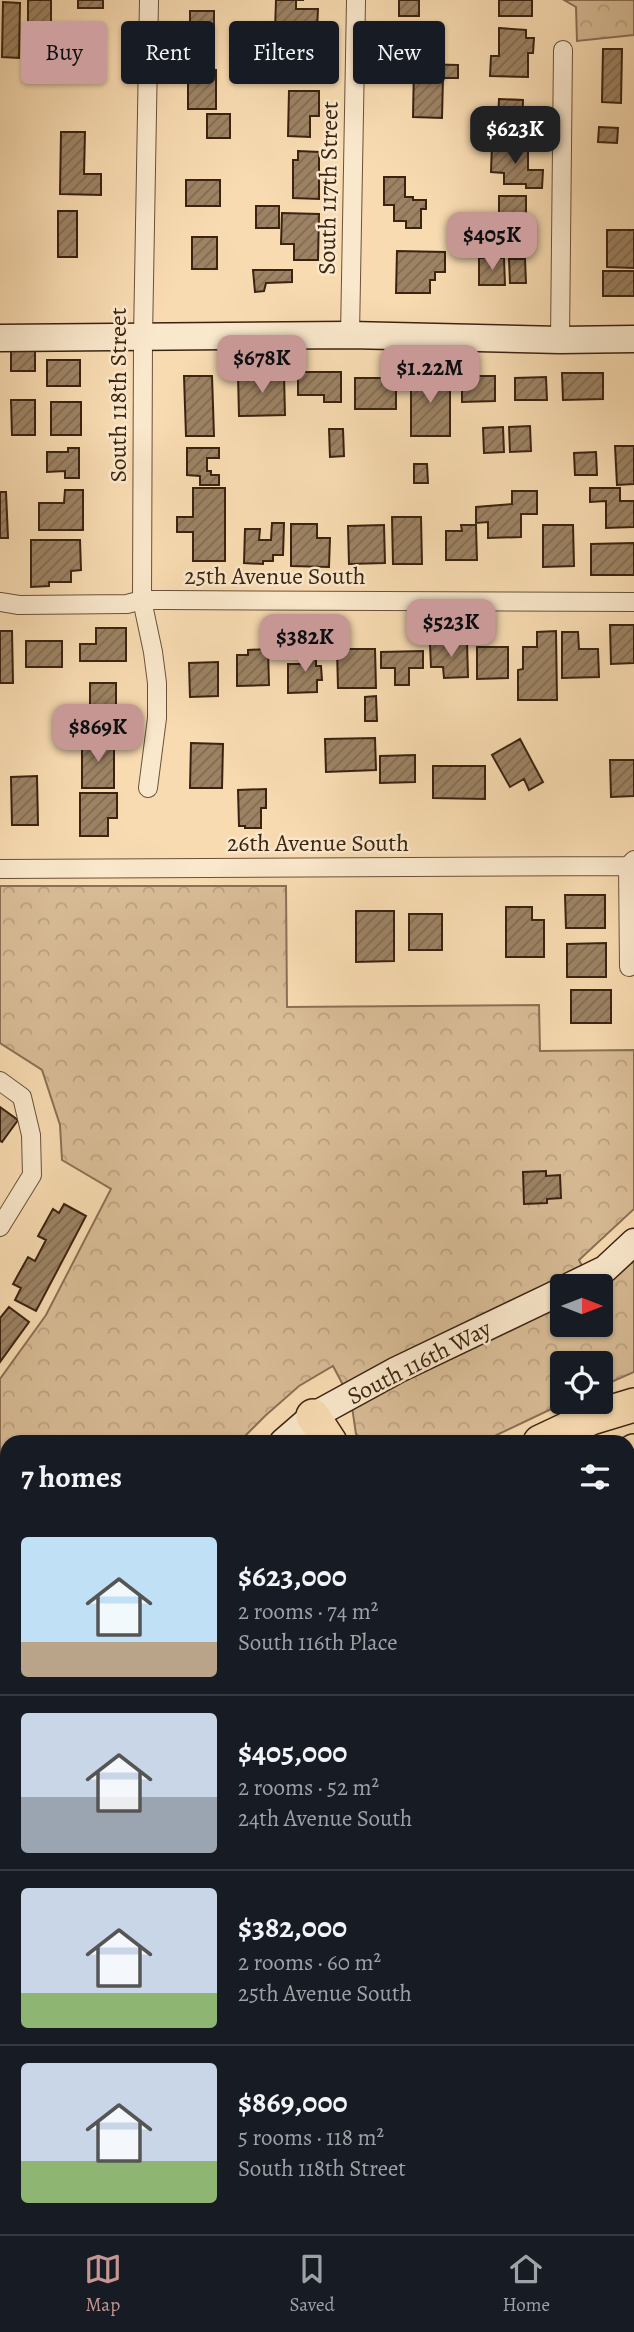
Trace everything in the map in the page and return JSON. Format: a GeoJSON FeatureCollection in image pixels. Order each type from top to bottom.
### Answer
{"type":"FeatureCollection","features":[{"type":"Feature","properties":{"kind":"highway"},"geometry":{"type":"LineString","coordinates":[[555,1435],[591,1418],[634,1405]]}},
{"type":"Feature","properties":{"kind":"highway"},"geometry":{"type":"LineString","coordinates":[[599,1435],[634,1413]]}},
{"type":"Feature","properties":{"kind":"street","name":"South 118th Street"},"geometry":{"type":"LineString","coordinates":[[148,788],[156,718],[153,652],[142,600],[149,0]]}},
{"type":"Feature","properties":{"kind":"street","name":"South 117th Street"},"geometry":{"type":"LineString","coordinates":[[350,335],[356,1]]}},
{"type":"Feature","properties":{"kind":"street"},"geometry":{"type":"LineString","coordinates":[[560,340],[563,50]]}},
{"type":"Feature","properties":{"kind":"street"},"geometry":{"type":"LineString","coordinates":[[0,338],[350,335],[634,339]]}},
{"type":"Feature","properties":{"kind":"street","name":"25th Avenue South"},"geometry":{"type":"LineString","coordinates":[[0,602],[19,605],[127,604],[142,600],[634,602]]}},
{"type":"Feature","properties":{"kind":"street"},"geometry":{"type":"LineString","coordinates":[[629,967],[631,863]]}},
{"type":"Feature","properties":{"kind":"street","name":"26th Avenue South"},"geometry":{"type":"LineString","coordinates":[[0,869],[631,863]]}},
{"type":"Feature","properties":{"kind":"street"},"geometry":{"type":"LineString","coordinates":[[0,1082],[22,1097],[31,1135],[32,1175],[0,1227]]}},
{"type":"Feature","properties":{"kind":"street"},"geometry":{"type":"LineString","coordinates":[[605,1269],[634,1242]]}},
{"type":"Feature","properties":{"kind":"street"},"geometry":{"type":"LineString","coordinates":[[595,1274],[634,1255]]}},
{"type":"Feature","properties":{"kind":"street","name":"South 116th Way"},"geometry":{"type":"LineString","coordinates":[[303,1435],[321,1429],[397,1370],[550,1297]]}},
{"type":"Feature","properties":{"kind":"green space"},"geometry":{"type":"Polygon","coordinates":[[[564,0],[634,0],[634,35],[577,41],[576,7],[564,0]]]}},
{"type":"Feature","properties":{"kind":"green space"},"geometry":{"type":"Polygon","coordinates":[[[0,886],[286,886],[287,1007],[539,1005],[540,1051],[634,1050],[634,1209],[579,1260],[586,1274],[550,1274],[550,1337],[613,1337],[613,1274],[609,1274],[634,1262],[634,1372],[613,1381],[613,1351],[550,1351],[550,1410],[497,1435],[357,1435],[351,1400],[333,1366],[299,1386],[246,1435],[0,1435],[0,1379],[46,1315],[111,1189],[62,1160],[60,1125],[42,1070],[0,1043],[0,886]]]}},
{"type":"Feature","properties":{"kind":"building"},"geometry":{"type":"Polygon","coordinates":[[[28,0],[51,0],[51,21],[28,21],[28,0]]]}},
{"type":"Feature","properties":{"kind":"building"},"geometry":{"type":"Polygon","coordinates":[[[78,0],[103,0],[103,8],[78,8],[78,0]]]}},
{"type":"Feature","properties":{"kind":"building"},"geometry":{"type":"Polygon","coordinates":[[[276,0],[296,0],[296,9],[318,9],[317,21],[275,21],[276,0]]]}},
{"type":"Feature","properties":{"kind":"building"},"geometry":{"type":"Polygon","coordinates":[[[399,0],[419,0],[419,16],[399,16],[399,0]]]}},
{"type":"Feature","properties":{"kind":"building"},"geometry":{"type":"Polygon","coordinates":[[[499,0],[532,0],[532,16],[499,16],[499,0]]]}},
{"type":"Feature","properties":{"kind":"building"},"geometry":{"type":"Polygon","coordinates":[[[3,2],[20,3],[19,58],[2,57],[3,2]]]}},
{"type":"Feature","properties":{"kind":"building"},"geometry":{"type":"Polygon","coordinates":[[[190,11],[214,11],[214,21],[190,21],[190,11]]]}},
{"type":"Feature","properties":{"kind":"building"},"geometry":{"type":"Polygon","coordinates":[[[499,28],[526,30],[526,38],[534,38],[533,53],[528,53],[528,77],[490,76],[491,56],[499,56],[499,28]]]}},
{"type":"Feature","properties":{"kind":"building"},"geometry":{"type":"Polygon","coordinates":[[[603,49],[622,49],[621,103],[602,102],[603,49]]]}},
{"type":"Feature","properties":{"kind":"building"},"geometry":{"type":"Polygon","coordinates":[[[445,65],[458,65],[458,78],[445,78],[445,65]]]}},
{"type":"Feature","properties":{"kind":"building"},"geometry":{"type":"Polygon","coordinates":[[[216,70],[216,109],[188,109],[188,84],[215,84],[216,70]]]}},
{"type":"Feature","properties":{"kind":"building"},"geometry":{"type":"Polygon","coordinates":[[[414,84],[443,84],[442,118],[413,117],[414,84]]]}},
{"type":"Feature","properties":{"kind":"building"},"geometry":{"type":"Polygon","coordinates":[[[289,91],[319,91],[319,116],[310,116],[310,137],[288,136],[289,91]]]}},
{"type":"Feature","properties":{"kind":"building"},"geometry":{"type":"Polygon","coordinates":[[[499,99],[523,100],[522,141],[516,140],[515,144],[479,143],[480,120],[498,121],[499,99]]]}},
{"type":"Feature","properties":{"kind":"building"},"geometry":{"type":"Polygon","coordinates":[[[207,114],[230,114],[230,138],[207,138],[207,114]]]}},
{"type":"Feature","properties":{"kind":"building"},"geometry":{"type":"Polygon","coordinates":[[[599,127],[618,128],[617,143],[598,142],[599,127]]]}},
{"type":"Feature","properties":{"kind":"building"},"geometry":{"type":"Polygon","coordinates":[[[61,132],[85,132],[84,174],[101,174],[101,195],[60,194],[61,132]]]}},
{"type":"Feature","properties":{"kind":"building"},"geometry":{"type":"Polygon","coordinates":[[[492,144],[528,149],[528,170],[543,170],[542,188],[526,188],[526,184],[504,184],[504,173],[491,172],[492,144]]]}},
{"type":"Feature","properties":{"kind":"building"},"geometry":{"type":"Polygon","coordinates":[[[298,151],[319,152],[319,199],[293,198],[293,160],[298,160],[298,151]]]}},
{"type":"Feature","properties":{"kind":"building"},"geometry":{"type":"Polygon","coordinates":[[[384,177],[405,177],[405,197],[426,200],[426,209],[421,209],[421,228],[406,228],[406,221],[394,221],[394,205],[384,205],[384,177]]]}},
{"type":"Feature","properties":{"kind":"building"},"geometry":{"type":"Polygon","coordinates":[[[186,180],[220,180],[220,206],[186,206],[186,180]]]}},
{"type":"Feature","properties":{"kind":"building"},"geometry":{"type":"Polygon","coordinates":[[[499,196],[526,196],[526,233],[512,233],[512,245],[499,245],[499,196]]]}},
{"type":"Feature","properties":{"kind":"building"},"geometry":{"type":"Polygon","coordinates":[[[256,206],[279,206],[279,228],[256,228],[256,206]]]}},
{"type":"Feature","properties":{"kind":"building"},"geometry":{"type":"Polygon","coordinates":[[[58,211],[77,211],[77,257],[58,257],[58,211]]]}},
{"type":"Feature","properties":{"kind":"building"},"geometry":{"type":"Polygon","coordinates":[[[282,213],[319,214],[318,260],[294,260],[294,244],[281,244],[282,213]]]}},
{"type":"Feature","properties":{"kind":"building"},"geometry":{"type":"Polygon","coordinates":[[[607,230],[634,230],[634,268],[607,267],[607,230]]]}},
{"type":"Feature","properties":{"kind":"building"},"geometry":{"type":"Polygon","coordinates":[[[192,237],[217,237],[217,269],[192,269],[192,237]]]}},
{"type":"Feature","properties":{"kind":"building"},"geometry":{"type":"Polygon","coordinates":[[[397,251],[445,252],[445,272],[435,272],[435,280],[430,280],[430,293],[396,293],[397,251]]]}},
{"type":"Feature","properties":{"kind":"building"},"geometry":{"type":"Polygon","coordinates":[[[479,258],[504,258],[505,285],[479,285],[479,258]]]}},
{"type":"Feature","properties":{"kind":"building"},"geometry":{"type":"Polygon","coordinates":[[[509,259],[525,259],[526,283],[510,283],[509,259]]]}},
{"type":"Feature","properties":{"kind":"building"},"geometry":{"type":"Polygon","coordinates":[[[253,270],[292,270],[292,282],[266,283],[264,291],[255,292],[253,270]]]}},
{"type":"Feature","properties":{"kind":"building"},"geometry":{"type":"Polygon","coordinates":[[[603,271],[634,271],[634,296],[603,296],[603,271]]]}},
{"type":"Feature","properties":{"kind":"building"},"geometry":{"type":"Polygon","coordinates":[[[11,349],[35,349],[35,371],[11,371],[11,349]]]}},
{"type":"Feature","properties":{"kind":"building"},"geometry":{"type":"Polygon","coordinates":[[[47,360],[80,360],[80,386],[47,386],[47,360]]]}},
{"type":"Feature","properties":{"kind":"building"},"geometry":{"type":"Polygon","coordinates":[[[298,372],[341,372],[341,402],[324,402],[324,395],[298,395],[298,372]]]}},
{"type":"Feature","properties":{"kind":"building"},"geometry":{"type":"Polygon","coordinates":[[[562,373],[603,373],[603,399],[563,400],[562,373]]]}},
{"type":"Feature","properties":{"kind":"building"},"geometry":{"type":"Polygon","coordinates":[[[284,374],[285,415],[239,416],[238,375],[284,374]]]}},
{"type":"Feature","properties":{"kind":"building"},"geometry":{"type":"Polygon","coordinates":[[[411,374],[450,374],[450,436],[411,436],[411,374]]]}},
{"type":"Feature","properties":{"kind":"building"},"geometry":{"type":"Polygon","coordinates":[[[184,376],[212,376],[214,436],[186,436],[184,376]]]}},
{"type":"Feature","properties":{"kind":"building"},"geometry":{"type":"Polygon","coordinates":[[[462,376],[495,376],[495,401],[462,402],[462,376]]]}},
{"type":"Feature","properties":{"kind":"building"},"geometry":{"type":"Polygon","coordinates":[[[546,377],[547,400],[515,400],[515,378],[546,377]]]}},
{"type":"Feature","properties":{"kind":"building"},"geometry":{"type":"Polygon","coordinates":[[[355,378],[396,378],[396,409],[355,409],[355,378]]]}},
{"type":"Feature","properties":{"kind":"building"},"geometry":{"type":"Polygon","coordinates":[[[11,400],[35,400],[35,435],[12,435],[11,400]]]}},
{"type":"Feature","properties":{"kind":"building"},"geometry":{"type":"Polygon","coordinates":[[[51,402],[81,402],[81,435],[51,435],[51,402]]]}},
{"type":"Feature","properties":{"kind":"building"},"geometry":{"type":"Polygon","coordinates":[[[530,426],[531,451],[510,452],[509,427],[530,426]]]}},
{"type":"Feature","properties":{"kind":"building"},"geometry":{"type":"Polygon","coordinates":[[[503,427],[504,452],[484,453],[483,428],[503,427]]]}},
{"type":"Feature","properties":{"kind":"building"},"geometry":{"type":"Polygon","coordinates":[[[329,429],[343,429],[344,456],[330,457],[329,429]]]}},
{"type":"Feature","properties":{"kind":"building"},"geometry":{"type":"Polygon","coordinates":[[[615,446],[634,446],[634,484],[617,485],[615,446]]]}},
{"type":"Feature","properties":{"kind":"building"},"geometry":{"type":"Polygon","coordinates":[[[68,448],[79,448],[79,478],[65,478],[65,471],[47,472],[47,452],[68,452],[68,448]]]}},
{"type":"Feature","properties":{"kind":"building"},"geometry":{"type":"Polygon","coordinates":[[[187,448],[219,448],[219,458],[207,458],[207,471],[211,471],[211,475],[219,475],[219,485],[200,485],[200,476],[187,475],[187,448]]]}},
{"type":"Feature","properties":{"kind":"building"},"geometry":{"type":"Polygon","coordinates":[[[596,452],[597,475],[575,475],[574,453],[596,452]]]}},
{"type":"Feature","properties":{"kind":"building"},"geometry":{"type":"Polygon","coordinates":[[[414,464],[427,464],[428,483],[414,483],[414,464]]]}},
{"type":"Feature","properties":{"kind":"building"},"geometry":{"type":"Polygon","coordinates":[[[193,488],[225,488],[225,561],[193,561],[193,532],[177,532],[177,517],[193,517],[193,488]]]}},
{"type":"Feature","properties":{"kind":"building"},"geometry":{"type":"Polygon","coordinates":[[[590,488],[620,488],[620,501],[634,501],[634,527],[606,528],[606,501],[590,502],[590,488]]]}},
{"type":"Feature","properties":{"kind":"building"},"geometry":{"type":"Polygon","coordinates":[[[65,490],[83,490],[83,530],[39,530],[39,503],[64,503],[65,490]]]}},
{"type":"Feature","properties":{"kind":"building"},"geometry":{"type":"Polygon","coordinates":[[[512,491],[537,491],[537,514],[521,514],[521,537],[488,538],[488,522],[476,523],[476,507],[512,504],[512,491]]]}},
{"type":"Feature","properties":{"kind":"building"},"geometry":{"type":"Polygon","coordinates":[[[0,492],[6,492],[8,538],[0,538],[0,492]]]}},
{"type":"Feature","properties":{"kind":"building"},"geometry":{"type":"Polygon","coordinates":[[[392,517],[421,517],[422,564],[393,564],[392,517]]]}},
{"type":"Feature","properties":{"kind":"building"},"geometry":{"type":"Polygon","coordinates":[[[272,523],[284,523],[283,555],[273,555],[273,561],[263,561],[263,564],[244,563],[245,529],[260,529],[259,540],[271,540],[272,523]]]}},
{"type":"Feature","properties":{"kind":"building"},"geometry":{"type":"Polygon","coordinates":[[[291,524],[317,524],[317,538],[330,538],[329,567],[291,566],[291,524]]]}},
{"type":"Feature","properties":{"kind":"building"},"geometry":{"type":"Polygon","coordinates":[[[384,525],[385,563],[349,564],[348,526],[384,525]]]}},
{"type":"Feature","properties":{"kind":"building"},"geometry":{"type":"Polygon","coordinates":[[[461,525],[476,525],[477,560],[446,560],[446,531],[462,531],[461,525]]]}},
{"type":"Feature","properties":{"kind":"building"},"geometry":{"type":"Polygon","coordinates":[[[543,525],[573,525],[574,566],[543,567],[543,525]]]}},
{"type":"Feature","properties":{"kind":"building"},"geometry":{"type":"Polygon","coordinates":[[[31,540],[80,540],[81,570],[71,571],[71,582],[49,582],[49,586],[31,587],[31,540]]]}},
{"type":"Feature","properties":{"kind":"building"},"geometry":{"type":"Polygon","coordinates":[[[634,543],[634,575],[591,575],[591,544],[634,543]]]}},
{"type":"Feature","properties":{"kind":"building"},"geometry":{"type":"Polygon","coordinates":[[[610,625],[634,625],[634,663],[611,664],[610,625]]]}},
{"type":"Feature","properties":{"kind":"building"},"geometry":{"type":"Polygon","coordinates":[[[96,628],[126,628],[126,661],[80,661],[80,644],[96,644],[96,628]]]}},
{"type":"Feature","properties":{"kind":"building"},"geometry":{"type":"Polygon","coordinates":[[[0,631],[12,631],[13,683],[0,683],[0,631]]]}},
{"type":"Feature","properties":{"kind":"building"},"geometry":{"type":"Polygon","coordinates":[[[556,631],[557,700],[518,700],[518,670],[523,669],[523,647],[537,647],[537,632],[556,631]]]}},
{"type":"Feature","properties":{"kind":"building"},"geometry":{"type":"Polygon","coordinates":[[[562,632],[578,632],[579,649],[598,649],[599,677],[562,678],[562,632]]]}},
{"type":"Feature","properties":{"kind":"building"},"geometry":{"type":"Polygon","coordinates":[[[26,641],[62,641],[62,667],[26,667],[26,641]]]}},
{"type":"Feature","properties":{"kind":"building"},"geometry":{"type":"Polygon","coordinates":[[[467,642],[468,677],[444,678],[443,667],[431,667],[430,644],[467,642]]]}},
{"type":"Feature","properties":{"kind":"building"},"geometry":{"type":"Polygon","coordinates":[[[477,647],[508,647],[508,678],[477,679],[477,647]]]}},
{"type":"Feature","properties":{"kind":"building"},"geometry":{"type":"Polygon","coordinates":[[[268,649],[269,685],[237,686],[237,655],[248,655],[248,650],[268,649]]]}},
{"type":"Feature","properties":{"kind":"building"},"geometry":{"type":"Polygon","coordinates":[[[301,649],[316,649],[316,666],[321,666],[322,680],[317,680],[317,692],[288,693],[288,664],[302,664],[301,649]]]}},
{"type":"Feature","properties":{"kind":"building"},"geometry":{"type":"Polygon","coordinates":[[[337,649],[375,649],[376,688],[338,688],[337,649]]]}},
{"type":"Feature","properties":{"kind":"building"},"geometry":{"type":"Polygon","coordinates":[[[423,651],[423,668],[409,668],[409,685],[395,685],[395,668],[381,668],[381,652],[423,651]]]}},
{"type":"Feature","properties":{"kind":"building"},"geometry":{"type":"Polygon","coordinates":[[[218,662],[218,696],[190,697],[189,663],[218,662]]]}},
{"type":"Feature","properties":{"kind":"building"},"geometry":{"type":"Polygon","coordinates":[[[90,683],[116,683],[116,725],[90,725],[90,683]]]}},
{"type":"Feature","properties":{"kind":"building"},"geometry":{"type":"Polygon","coordinates":[[[376,696],[377,721],[365,721],[365,697],[376,696]]]}},
{"type":"Feature","properties":{"kind":"building"},"geometry":{"type":"Polygon","coordinates":[[[375,738],[376,770],[326,772],[325,739],[375,738]]]}},
{"type":"Feature","properties":{"kind":"building"},"geometry":{"type":"Polygon","coordinates":[[[520,739],[543,782],[529,790],[524,779],[510,787],[492,755],[520,739]]]}},
{"type":"Feature","properties":{"kind":"building"},"geometry":{"type":"Polygon","coordinates":[[[82,741],[114,741],[114,788],[82,788],[82,741]]]}},
{"type":"Feature","properties":{"kind":"building"},"geometry":{"type":"Polygon","coordinates":[[[191,743],[223,744],[222,788],[190,788],[191,743]]]}},
{"type":"Feature","properties":{"kind":"building"},"geometry":{"type":"Polygon","coordinates":[[[415,755],[415,782],[380,783],[380,756],[415,755]]]}},
{"type":"Feature","properties":{"kind":"building"},"geometry":{"type":"Polygon","coordinates":[[[610,760],[634,760],[634,796],[611,797],[610,760]]]}},
{"type":"Feature","properties":{"kind":"building"},"geometry":{"type":"Polygon","coordinates":[[[433,766],[485,766],[485,799],[433,798],[433,766]]]}},
{"type":"Feature","properties":{"kind":"building"},"geometry":{"type":"Polygon","coordinates":[[[37,776],[38,825],[12,825],[11,777],[37,776]]]}},
{"type":"Feature","properties":{"kind":"building"},"geometry":{"type":"Polygon","coordinates":[[[266,789],[266,808],[261,808],[261,828],[239,826],[238,790],[266,789]]]}},
{"type":"Feature","properties":{"kind":"building"},"geometry":{"type":"Polygon","coordinates":[[[80,793],[117,793],[117,818],[108,818],[108,836],[80,836],[80,793]]]}},
{"type":"Feature","properties":{"kind":"building"},"geometry":{"type":"Polygon","coordinates":[[[565,895],[605,895],[605,928],[566,928],[565,895]]]}},
{"type":"Feature","properties":{"kind":"building"},"geometry":{"type":"Polygon","coordinates":[[[506,907],[532,907],[532,920],[544,920],[544,957],[506,957],[506,907]]]}},
{"type":"Feature","properties":{"kind":"building"},"geometry":{"type":"Polygon","coordinates":[[[356,911],[394,911],[394,961],[356,962],[356,911]]]}},
{"type":"Feature","properties":{"kind":"building"},"geometry":{"type":"Polygon","coordinates":[[[409,914],[442,914],[442,950],[409,950],[409,914]]]}},
{"type":"Feature","properties":{"kind":"building"},"geometry":{"type":"Polygon","coordinates":[[[606,943],[606,977],[567,977],[567,944],[606,943]]]}},
{"type":"Feature","properties":{"kind":"building"},"geometry":{"type":"Polygon","coordinates":[[[571,990],[611,990],[611,1023],[571,1023],[571,990]]]}},
{"type":"Feature","properties":{"kind":"building"},"geometry":{"type":"Polygon","coordinates":[[[0,1107],[18,1120],[2,1142],[0,1141],[0,1107]]]}},
{"type":"Feature","properties":{"kind":"building"},"geometry":{"type":"Polygon","coordinates":[[[546,1171],[546,1176],[560,1175],[561,1198],[547,1199],[547,1203],[524,1204],[523,1172],[546,1171]]]}},
{"type":"Feature","properties":{"kind":"building"},"geometry":{"type":"Polygon","coordinates":[[[64,1204],[86,1216],[36,1311],[15,1300],[21,1288],[13,1284],[28,1257],[35,1261],[46,1240],[38,1236],[53,1209],[59,1213],[64,1204]]]}},
{"type":"Feature","properties":{"kind":"building"},"geometry":{"type":"Polygon","coordinates":[[[9,1307],[29,1322],[0,1362],[0,1318],[9,1307]]]}}]}
